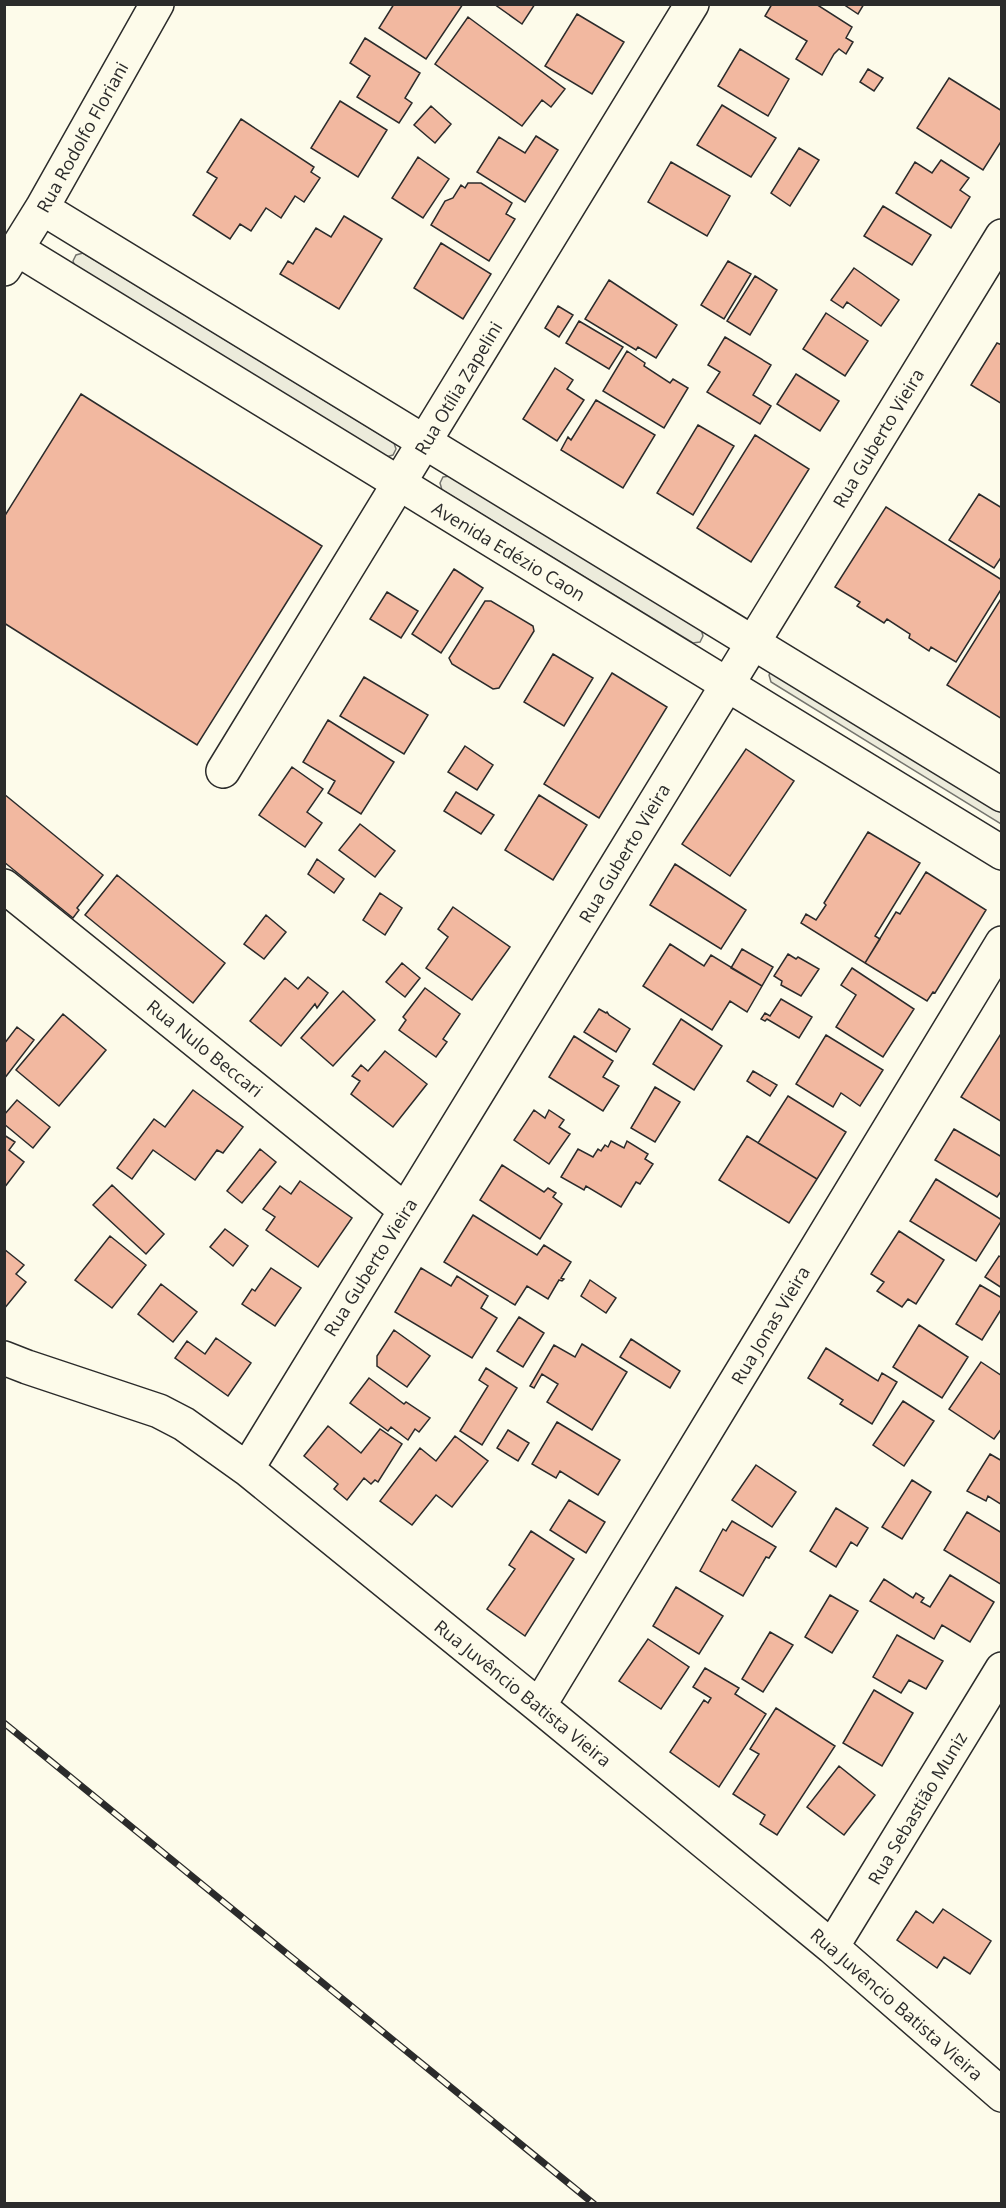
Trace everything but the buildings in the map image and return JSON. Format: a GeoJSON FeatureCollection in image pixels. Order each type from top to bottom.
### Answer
{"type":"FeatureCollection","features":[{"type":"Feature","properties":{"kind":"street","name":"Rua Rodolfo Floriani"},"geometry":{"type":"LineString","coordinates":[[11,259],[157,4]]}},
{"type":"Feature","properties":{"kind":"street","name":"Rua Otília Zapelini"},"geometry":{"type":"LineString","coordinates":[[224,771],[692,4]]}},
{"type":"Feature","properties":{"kind":"street"},"geometry":{"type":"LineString","coordinates":[[42,208],[1002,795]]}},
{"type":"Feature","properties":{"kind":"street","name":"Rua Guberto Vieira"},"geometry":{"type":"LineString","coordinates":[[246,1468],[1002,236]]}},
{"type":"Feature","properties":{"kind":"street","name":"Avenida Edézio Caon"},"geometry":{"type":"LineString","coordinates":[[11,259],[399,483],[1002,853]]}},
{"type":"Feature","properties":{"kind":"street","name":"Rua Nulo Beccari"},"geometry":{"type":"LineString","coordinates":[[4,886],[405,1210]]}},
{"type":"Feature","properties":{"kind":"street","name":"Rua Jonas Vieira"},"geometry":{"type":"LineString","coordinates":[[540,1706],[1002,943]]}},
{"type":"Feature","properties":{"kind":"street","name":"Rua Juvêncio Batista Vieira"},"geometry":{"type":"LineString","coordinates":[[4,1358],[159,1411],[184,1424],[246,1468],[832,1947],[1002,2095]]}},
{"type":"Feature","properties":{"kind":"street","name":"Rua Sebastião Muniz"},"geometry":{"type":"LineString","coordinates":[[832,1947],[1002,1669]]}},
{"type":"Feature","properties":{"kind":"shaded area"},"geometry":{"type":"Polygon","coordinates":[[[83,253],[394,443],[396,449],[393,455],[386,457],[75,267],[73,261],[76,255],[83,253]]]}},
{"type":"Feature","properties":{"kind":"shaded area"},"geometry":{"type":"Polygon","coordinates":[[[450,476],[701,629],[703,636],[700,642],[693,643],[442,490],[440,483],[443,477],[450,476]]]}},
{"type":"Feature","properties":{"kind":"shaded area"},"geometry":{"type":"Polygon","coordinates":[[[772,669],[1001,805],[1001,824],[771,682],[769,675],[772,669]]]}},
{"type":"Feature","properties":{"kind":"railway"},"geometry":{"type":"LineString","coordinates":[[4,1723],[594,2204]]}}]}
